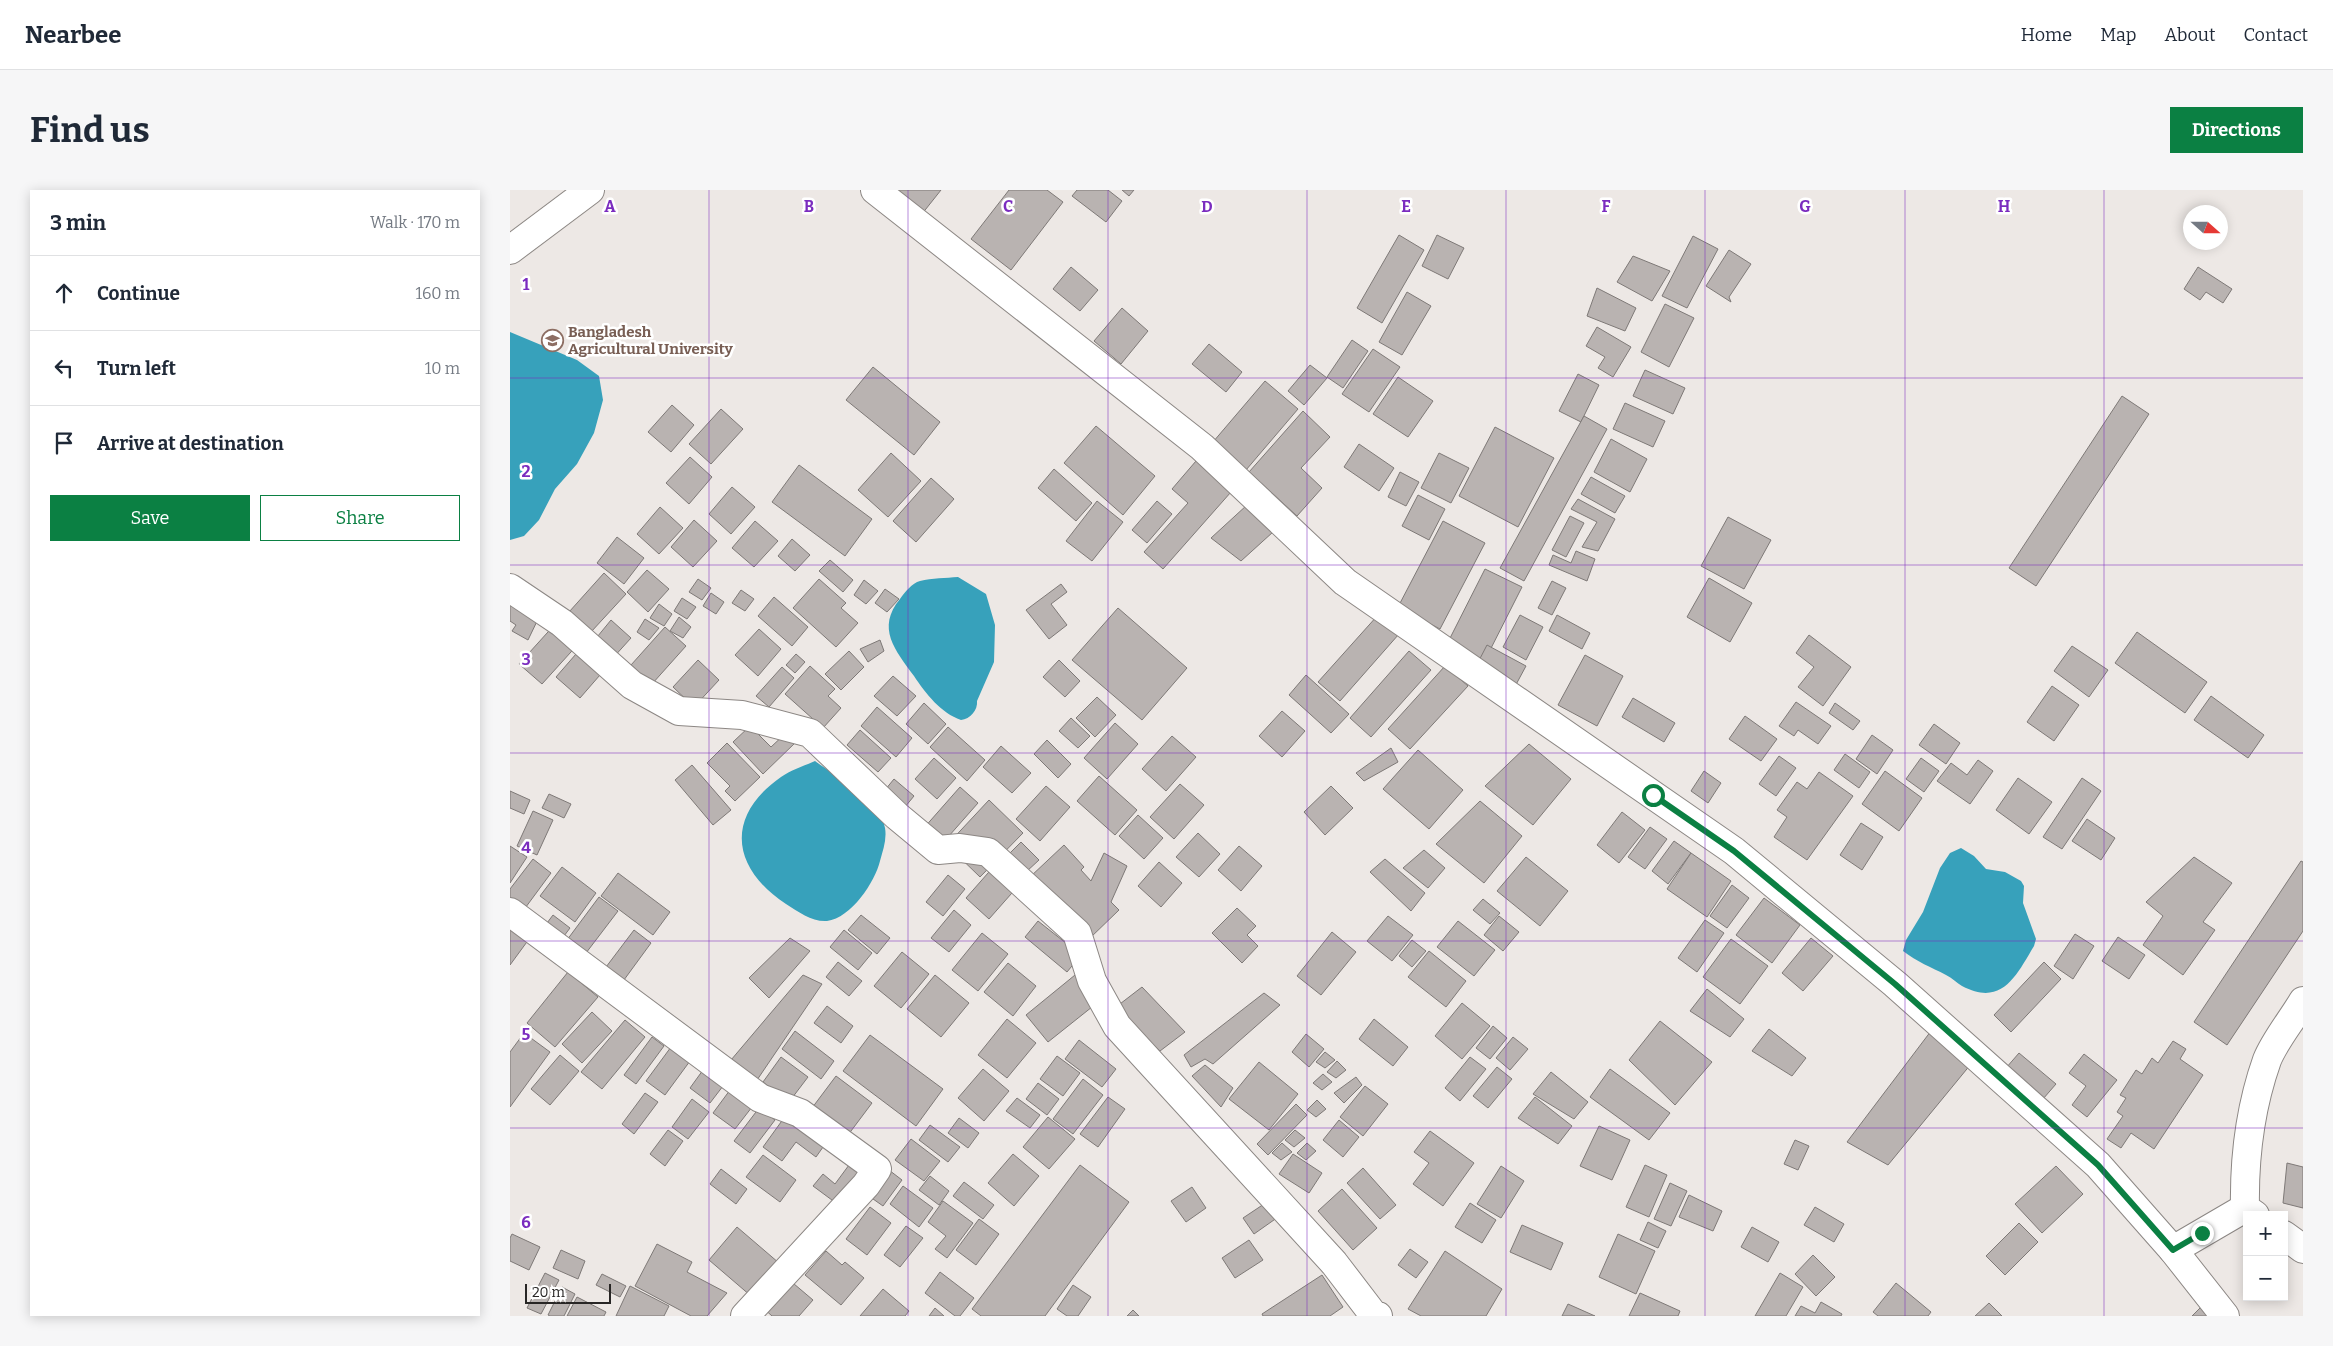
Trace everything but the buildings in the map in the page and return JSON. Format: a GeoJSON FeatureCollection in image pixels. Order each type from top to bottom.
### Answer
{"type":"FeatureCollection","features":[{"type":"Feature","properties":{"kind":"street"},"geometry":{"type":"LineString","coordinates":[[510,250],[590,190]]}},
{"type":"Feature","properties":{"kind":"street"},"geometry":{"type":"LineString","coordinates":[[875,190],[1202,447],[1345,582],[1734,851],[1895,984],[2098,1165],[2173,1250],[2225,1316]]}},
{"type":"Feature","properties":{"kind":"street"},"geometry":{"type":"LineString","coordinates":[[510,588],[562,623],[632,685],[680,711],[742,715],[810,733],[897,816],[938,850],[960,848],[988,852],[1077,933],[1092,981],[1117,1026],[1334,1263],[1373,1314],[1378,1316]]}},
{"type":"Feature","properties":{"kind":"street"},"geometry":{"type":"LineString","coordinates":[[510,912],[602,978],[760,1098],[800,1113],[877,1169],[866,1185],[746,1316]]}},
{"type":"Feature","properties":{"kind":"street"},"geometry":{"type":"LineString","coordinates":[[2250,1211],[2244,1174],[2249,1124],[2268,1059],[2303,1001]]}},
{"type":"Feature","properties":{"kind":"street"},"geometry":{"type":"LineString","coordinates":[[2173,1250],[2243,1215]]}},
{"type":"Feature","properties":{"kind":"street"},"geometry":{"type":"LineString","coordinates":[[2288,1238],[2303,1249]]}},
{"type":"Feature","properties":{"kind":"water"},"geometry":{"type":"Polygon","coordinates":[[[510,332],[577,360],[599,376],[603,400],[594,433],[577,464],[555,489],[539,520],[524,536],[510,540],[510,332]]]}},
{"type":"Feature","properties":{"kind":"water"},"geometry":{"type":"Polygon","coordinates":[[[958,577],[986,594],[995,625],[994,662],[977,701],[975,711],[967,718],[961,720],[947,713],[934,702],[900,657],[891,639],[889,629],[889,620],[893,610],[911,586],[925,580],[958,577]]]}},
{"type":"Feature","properties":{"kind":"water"},"geometry":{"type":"Polygon","coordinates":[[[815,761],[866,799],[882,818],[885,828],[884,844],[873,879],[861,898],[853,906],[845,913],[827,921],[816,920],[806,916],[768,890],[754,874],[745,858],[742,842],[743,825],[750,808],[763,792],[781,777],[815,761]]]}},
{"type":"Feature","properties":{"kind":"water"},"geometry":{"type":"Polygon","coordinates":[[[1961,848],[1974,856],[1986,869],[2005,872],[2021,881],[2024,886],[2023,903],[2036,939],[2034,946],[2014,977],[1998,990],[1988,993],[1976,992],[1962,986],[1903,951],[1906,940],[1923,912],[1940,868],[1950,853],[1961,848]]]}},
{"type":"Feature","properties":{"kind":"place","name":"Bangladesh Agricultural University"},"geometry":{"type":"Point","coordinates":[552,341]}},
{"type":"Feature","properties":{"kind":"route"},"geometry":{"type":"LineString","coordinates":[[1653,795],[1734,851],[1895,984],[2098,1165],[2173,1250],[2202,1233]]}}]}
